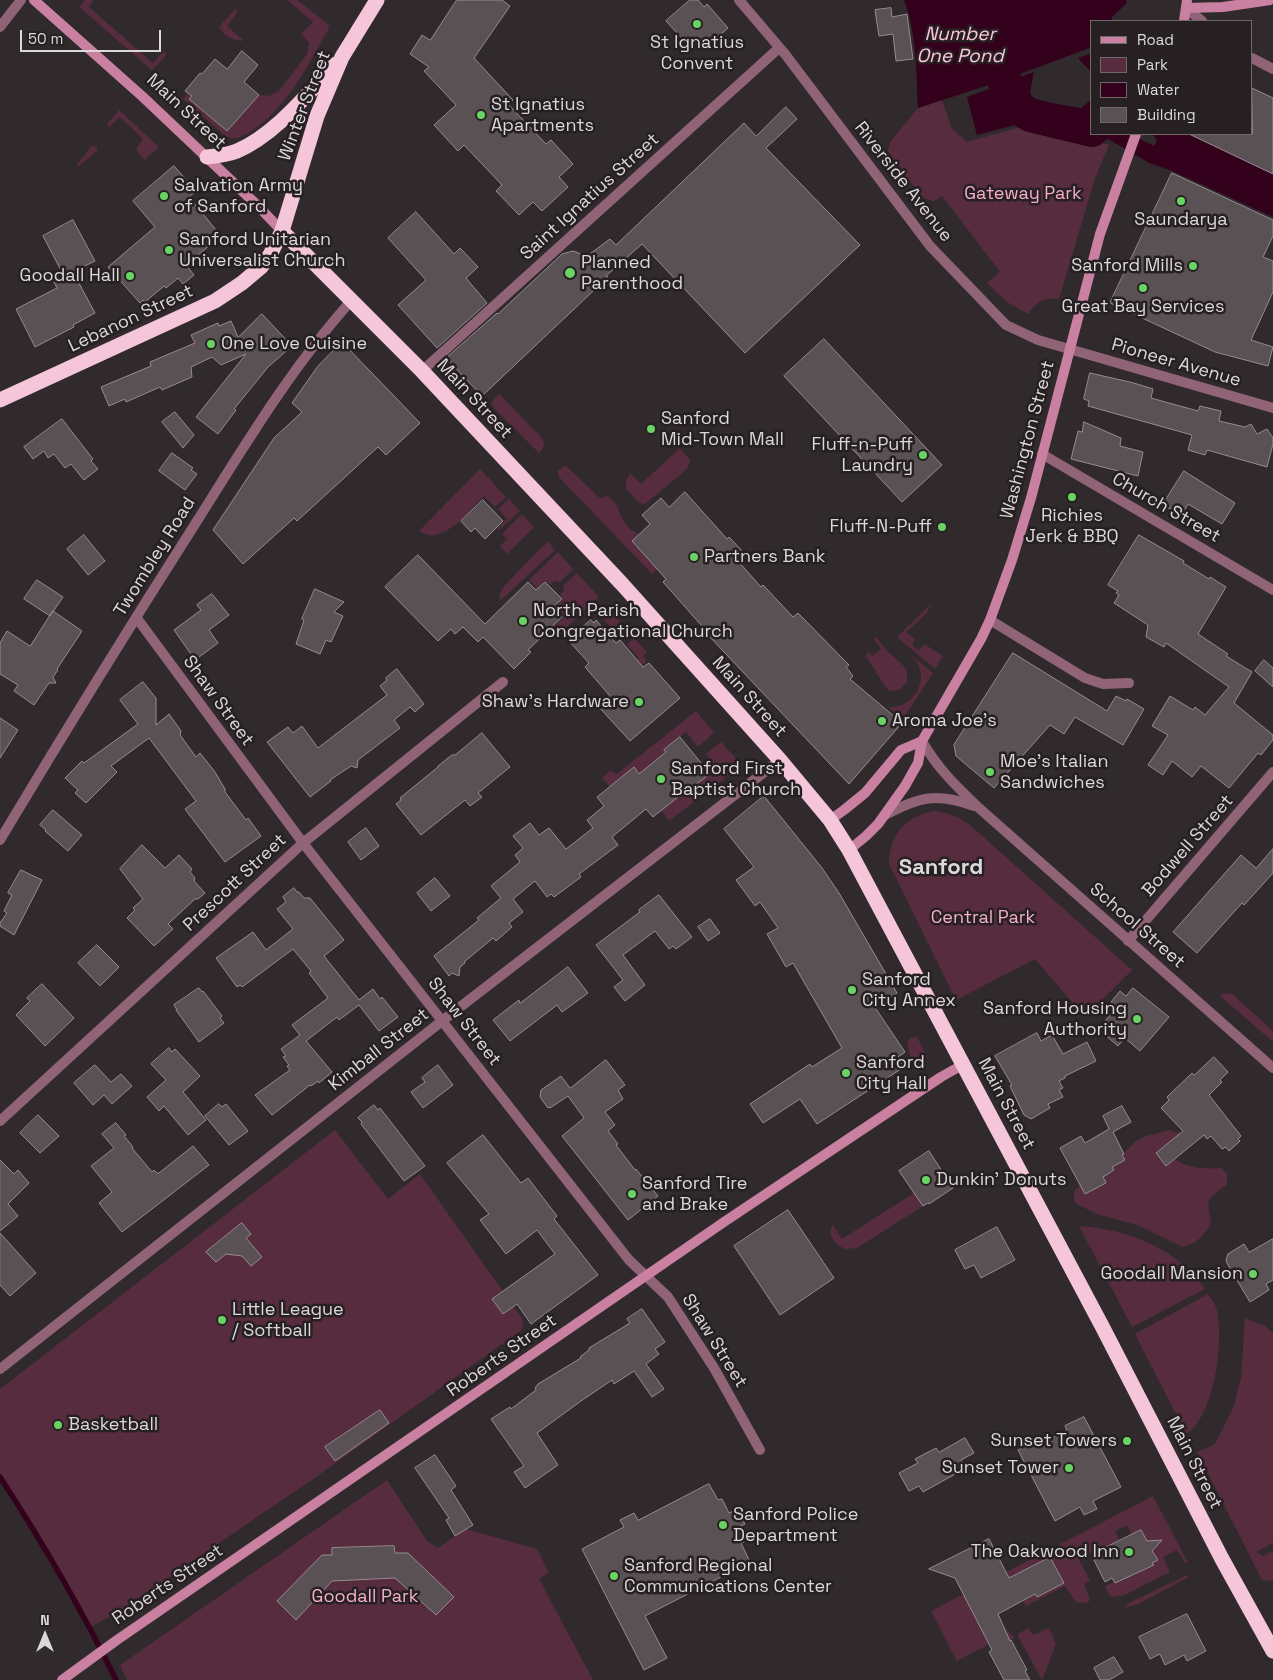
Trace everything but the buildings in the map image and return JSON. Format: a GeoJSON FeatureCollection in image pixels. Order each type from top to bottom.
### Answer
{"type":"FeatureCollection","features":[{"type":"Feature","properties":{"kind":"highway","name":"Winter Street"},"geometry":{"type":"LineString","coordinates":[[282,231],[317,116],[342,57],[376,0]]}},
{"type":"Feature","properties":{"kind":"highway"},"geometry":{"type":"LineString","coordinates":[[207,157],[223,155],[238,150],[258,139],[280,121],[342,57]]}},
{"type":"Feature","properties":{"kind":"highway","name":"Main Street"},"geometry":{"type":"LineString","coordinates":[[282,231],[422,371],[622,584],[780,760],[830,820],[849,850],[964,1064],[1156,1428],[1222,1559],[1273,1651]]}},
{"type":"Feature","properties":{"kind":"highway","name":"Lebanon Street"},"geometry":{"type":"LineString","coordinates":[[0,400],[216,301],[261,267],[270,255],[282,231]]}},
{"type":"Feature","properties":{"kind":"street"},"geometry":{"type":"LineString","coordinates":[[0,27],[22,0]]}},
{"type":"Feature","properties":{"kind":"street","name":"Riverside Avenue"},"geometry":{"type":"LineString","coordinates":[[739,0],[779,48],[930,246],[976,296],[1006,325],[1038,340],[1069,349]]}},
{"type":"Feature","properties":{"kind":"street"},"geometry":{"type":"LineString","coordinates":[[1186,4],[1223,7],[1270,0]]}},
{"type":"Feature","properties":{"kind":"street","name":"Main Street"},"geometry":{"type":"LineString","coordinates":[[36,1],[207,157],[282,231]]}},
{"type":"Feature","properties":{"kind":"street"},"geometry":{"type":"LineString","coordinates":[[1184,20],[1186,4]]}},
{"type":"Feature","properties":{"kind":"street"},"geometry":{"type":"LineString","coordinates":[[1186,4],[1201,20]]}},
{"type":"Feature","properties":{"kind":"street","name":"Saint Ignatius Street"},"geometry":{"type":"LineString","coordinates":[[422,371],[779,48]]}},
{"type":"Feature","properties":{"kind":"street"},"geometry":{"type":"LineString","coordinates":[[1253,59],[1273,70]]}},
{"type":"Feature","properties":{"kind":"street","name":"Washington Street"},"geometry":{"type":"LineString","coordinates":[[849,850],[866,836],[885,815],[905,786],[918,763],[922,741],[982,639],[990,620],[1012,560],[1031,498],[1100,234],[1136,135]]}},
{"type":"Feature","properties":{"kind":"street","name":"Twombley Road"},"geometry":{"type":"LineString","coordinates":[[0,840],[136,617],[274,400],[328,326],[351,301]]}},
{"type":"Feature","properties":{"kind":"street","name":"Pioneer Avenue"},"geometry":{"type":"LineString","coordinates":[[1069,349],[1273,408]]}},
{"type":"Feature","properties":{"kind":"street","name":"Church Street"},"geometry":{"type":"LineString","coordinates":[[1042,454],[1273,590]]}},
{"type":"Feature","properties":{"kind":"street","name":"Shaw Street"},"geometry":{"type":"LineString","coordinates":[[136,617],[303,843],[628,1260],[644,1277],[668,1297],[714,1368],[760,1450]]}},
{"type":"Feature","properties":{"kind":"street"},"geometry":{"type":"LineString","coordinates":[[990,620],[1085,678],[1103,684],[1129,683]]}},
{"type":"Feature","properties":{"kind":"street","name":"Prescott Street"},"geometry":{"type":"LineString","coordinates":[[0,1121],[303,843],[503,682]]}},
{"type":"Feature","properties":{"kind":"street"},"geometry":{"type":"LineString","coordinates":[[830,820],[865,793],[901,750],[922,741]]}},
{"type":"Feature","properties":{"kind":"street","name":"School Street"},"geometry":{"type":"LineString","coordinates":[[922,741],[942,773],[979,808],[1273,1068]]}},
{"type":"Feature","properties":{"kind":"street","name":"Kimball Street"},"geometry":{"type":"LineString","coordinates":[[0,1369],[442,1021],[780,760]]}},
{"type":"Feature","properties":{"kind":"street","name":"Bodwell Street"},"geometry":{"type":"LineString","coordinates":[[1128,940],[1273,772]]}},
{"type":"Feature","properties":{"kind":"street","name":"School Street"},"geometry":{"type":"LineString","coordinates":[[885,815],[900,806],[929,798],[958,800],[979,808]]}},
{"type":"Feature","properties":{"kind":"street","name":"Roberts Street"},"geometry":{"type":"LineString","coordinates":[[62,1680],[89,1659],[644,1277],[804,1168],[964,1064]]}},
{"type":"Feature","properties":{"kind":"green space"},"geometry":{"type":"Polygon","coordinates":[[[85,0],[94,0],[89,7],[153,63],[163,52],[166,53],[166,56],[152,70],[79,7],[85,0]]]}},
{"type":"Feature","properties":{"kind":"green space"},"geometry":{"type":"Polygon","coordinates":[[[287,0],[297,0],[330,26],[307,68],[279,106],[256,128],[237,138],[229,138],[183,99],[188,93],[192,96],[190,99],[227,131],[259,95],[269,96],[279,91],[307,54],[309,43],[301,34],[313,22],[287,0]]]}},
{"type":"Feature","properties":{"kind":"green space"},"geometry":{"type":"Polygon","coordinates":[[[235,9],[237,13],[227,26],[242,41],[229,37],[220,28],[235,9]]]}},
{"type":"Feature","properties":{"kind":"green space","name":"Gateway Park"},"geometry":{"type":"Polygon","coordinates":[[[942,100],[952,129],[967,142],[1038,122],[1109,145],[1095,178],[1059,299],[1041,301],[1028,314],[1007,302],[987,283],[1000,272],[943,197],[934,201],[922,198],[888,151],[890,142],[918,108],[942,100]]]}},
{"type":"Feature","properties":{"kind":"green space"},"geometry":{"type":"Polygon","coordinates":[[[119,110],[159,147],[144,160],[137,151],[137,147],[143,139],[120,117],[109,127],[107,126],[119,110]]]}},
{"type":"Feature","properties":{"kind":"green space"},"geometry":{"type":"Polygon","coordinates":[[[92,145],[97,147],[97,151],[79,166],[76,166],[92,145]]]}},
{"type":"Feature","properties":{"kind":"green space"},"geometry":{"type":"Polygon","coordinates":[[[499,394],[541,437],[544,446],[539,453],[494,408],[491,403],[499,394]]]}},
{"type":"Feature","properties":{"kind":"green space"},"geometry":{"type":"Polygon","coordinates":[[[680,448],[690,460],[687,469],[645,504],[639,503],[626,489],[626,480],[630,473],[641,484],[680,448]]]}},
{"type":"Feature","properties":{"kind":"green space"},"geometry":{"type":"Polygon","coordinates":[[[565,465],[601,499],[606,496],[615,503],[623,520],[632,530],[639,534],[632,541],[657,569],[652,574],[559,477],[557,472],[565,465]]]}},
{"type":"Feature","properties":{"kind":"green space"},"geometry":{"type":"Polygon","coordinates":[[[480,469],[506,497],[495,507],[484,496],[451,528],[436,535],[419,531],[480,469]]]}},
{"type":"Feature","properties":{"kind":"green space"},"geometry":{"type":"Polygon","coordinates":[[[509,499],[520,511],[499,530],[497,529],[507,519],[498,509],[509,499]]]}},
{"type":"Feature","properties":{"kind":"green space"},"geometry":{"type":"Polygon","coordinates":[[[522,514],[534,527],[507,554],[500,546],[507,539],[502,534],[522,514]]]}},
{"type":"Feature","properties":{"kind":"green space"},"geometry":{"type":"Polygon","coordinates":[[[548,541],[555,550],[500,601],[500,593],[505,585],[548,541]]]}},
{"type":"Feature","properties":{"kind":"green space"},"geometry":{"type":"Polygon","coordinates":[[[558,552],[573,569],[560,582],[554,581],[550,585],[545,581],[537,588],[529,580],[558,552]]]}},
{"type":"Feature","properties":{"kind":"green space"},"geometry":{"type":"Polygon","coordinates":[[[577,573],[599,597],[558,635],[552,629],[564,616],[555,607],[563,599],[560,595],[564,591],[563,586],[577,573]]]}},
{"type":"Feature","properties":{"kind":"green space"},"geometry":{"type":"Polygon","coordinates":[[[931,604],[926,614],[906,632],[915,639],[912,646],[919,650],[923,645],[926,645],[943,656],[935,669],[897,637],[931,604]]]}},
{"type":"Feature","properties":{"kind":"green space"},"geometry":{"type":"Polygon","coordinates":[[[607,607],[629,632],[621,639],[599,614],[607,607]]]}},
{"type":"Feature","properties":{"kind":"green space"},"geometry":{"type":"Polygon","coordinates":[[[875,636],[907,671],[907,682],[900,690],[890,691],[886,688],[866,656],[868,652],[872,656],[881,649],[874,639],[875,636]]]}},
{"type":"Feature","properties":{"kind":"green space"},"geometry":{"type":"Polygon","coordinates":[[[634,638],[647,652],[643,656],[647,661],[640,667],[635,661],[638,657],[627,645],[634,638]]]}},
{"type":"Feature","properties":{"kind":"green space"},"geometry":{"type":"Polygon","coordinates":[[[912,656],[933,673],[903,719],[888,707],[902,705],[917,691],[921,677],[920,670],[912,656]]]}},
{"type":"Feature","properties":{"kind":"green space"},"geometry":{"type":"Polygon","coordinates":[[[696,711],[714,733],[698,747],[686,732],[664,750],[666,752],[639,774],[634,767],[610,787],[602,778],[610,771],[617,774],[696,711]]]}},
{"type":"Feature","properties":{"kind":"green space"},"geometry":{"type":"Polygon","coordinates":[[[721,742],[742,765],[669,821],[661,810],[710,774],[713,778],[720,773],[706,754],[721,742]]]}},
{"type":"Feature","properties":{"kind":"green space","name":"Central Park"},"geometry":{"type":"Polygon","coordinates":[[[936,811],[954,816],[970,825],[1132,970],[1085,1017],[1035,959],[956,1000],[889,864],[892,844],[896,835],[908,821],[916,816],[936,811]]]}},
{"type":"Feature","properties":{"kind":"green space"},"geometry":{"type":"Polygon","coordinates":[[[1224,993],[1232,994],[1273,1031],[1273,1042],[1220,996],[1224,993]]]}},
{"type":"Feature","properties":{"kind":"green space"},"geometry":{"type":"Polygon","coordinates":[[[917,1037],[927,1056],[925,1062],[917,1067],[912,1065],[907,1042],[911,1038],[917,1037]]]}},
{"type":"Feature","properties":{"kind":"green space"},"geometry":{"type":"Polygon","coordinates":[[[335,1130],[388,1199],[420,1174],[523,1320],[522,1330],[316,1477],[115,1614],[90,1627],[22,1510],[0,1477],[0,1389],[335,1130]]]}},
{"type":"Feature","properties":{"kind":"green space"},"geometry":{"type":"Polygon","coordinates":[[[1168,1130],[1180,1133],[1180,1137],[1173,1139],[1156,1153],[1166,1166],[1175,1159],[1191,1167],[1222,1168],[1227,1174],[1227,1184],[1209,1200],[1211,1224],[1200,1238],[1183,1247],[1137,1225],[1097,1214],[1075,1203],[1074,1193],[1080,1185],[1086,1194],[1106,1183],[1103,1177],[1114,1170],[1112,1167],[1125,1160],[1122,1155],[1135,1142],[1147,1136],[1168,1130]]]}},
{"type":"Feature","properties":{"kind":"green space"},"geometry":{"type":"Polygon","coordinates":[[[914,1193],[923,1206],[857,1248],[845,1249],[838,1245],[831,1236],[833,1225],[842,1239],[914,1193]]]}},
{"type":"Feature","properties":{"kind":"green space"},"geometry":{"type":"Polygon","coordinates":[[[1079,1226],[1115,1231],[1150,1243],[1180,1262],[1205,1289],[1132,1327],[1079,1226]]]}},
{"type":"Feature","properties":{"kind":"green space"},"geometry":{"type":"Polygon","coordinates":[[[1208,1294],[1216,1307],[1219,1337],[1218,1356],[1211,1394],[1196,1425],[1186,1434],[1135,1334],[1208,1294]]]}},
{"type":"Feature","properties":{"kind":"green space"},"geometry":{"type":"Polygon","coordinates":[[[1245,1318],[1265,1326],[1273,1333],[1273,1543],[1256,1552],[1263,1556],[1273,1551],[1273,1581],[1262,1580],[1197,1452],[1215,1444],[1234,1406],[1241,1378],[1245,1318]]]}},
{"type":"Feature","properties":{"kind":"green space","name":"Goodall Park"},"geometry":{"type":"Polygon","coordinates":[[[387,1480],[427,1541],[438,1548],[466,1529],[537,1549],[549,1573],[539,1579],[593,1680],[127,1680],[120,1665],[387,1480]]]}},
{"type":"Feature","properties":{"kind":"green space"},"geometry":{"type":"Polygon","coordinates":[[[1153,1496],[1188,1563],[1185,1563],[1177,1550],[1163,1557],[1170,1572],[1125,1595],[1112,1597],[1105,1586],[1153,1565],[1152,1563],[1157,1560],[1152,1551],[1156,1547],[1153,1540],[1147,1541],[1141,1530],[1132,1535],[1127,1525],[1115,1531],[1120,1541],[1090,1553],[1088,1550],[1077,1556],[1090,1580],[1084,1584],[1089,1602],[1076,1602],[1065,1586],[1026,1606],[1023,1601],[1035,1595],[1037,1597],[1064,1583],[1050,1557],[966,1600],[986,1638],[1004,1628],[1014,1637],[995,1649],[991,1643],[957,1661],[931,1611],[1153,1496]]]}},
{"type":"Feature","properties":{"kind":"green space"},"geometry":{"type":"Polygon","coordinates":[[[1185,1576],[1189,1577],[1138,1604],[1124,1608],[1129,1603],[1185,1576]]]}},
{"type":"Feature","properties":{"kind":"green space"},"geometry":{"type":"Polygon","coordinates":[[[1029,1628],[1033,1635],[1049,1628],[1056,1644],[1042,1680],[1017,1634],[1029,1628]]]}},
{"type":"Feature","properties":{"kind":"water","name":"Number One Pond"},"geometry":{"type":"Polygon","coordinates":[[[904,0],[1126,0],[1127,3],[1111,18],[1112,20],[1090,20],[1090,48],[1004,80],[918,108],[914,39],[904,0]]]}},
{"type":"Feature","properties":{"kind":"water"},"geometry":{"type":"Polygon","coordinates":[[[1090,54],[1090,71],[1078,58],[1090,54]]]}},
{"type":"Feature","properties":{"kind":"water"},"geometry":{"type":"Polygon","coordinates":[[[1034,72],[1030,93],[1034,101],[1081,108],[1090,101],[1090,134],[1037,119],[977,135],[967,97],[1034,72]]]}},
{"type":"Feature","properties":{"kind":"water"},"geometry":{"type":"Polygon","coordinates":[[[1093,135],[1131,135],[1154,146],[1157,140],[1153,135],[1191,135],[1273,174],[1273,217],[1172,171],[1149,163],[1110,140],[1093,135]]]}},
{"type":"Feature","properties":{"kind":"waterway"},"geometry":{"type":"LineString","coordinates":[[991,0],[1004,80],[1019,108],[1030,115],[1090,130]]}},
{"type":"Feature","properties":{"kind":"waterway"},"geometry":{"type":"LineString","coordinates":[[0,1477],[61,1577],[90,1628],[116,1680]]}},
{"type":"Feature","properties":{"kind":"place","name":"St Ignatius Convent"},"geometry":{"type":"Point","coordinates":[697,24]}},
{"type":"Feature","properties":{"kind":"place","name":"St Ignatius Apartments"},"geometry":{"type":"Point","coordinates":[481,115]}},
{"type":"Feature","properties":{"kind":"place","name":"Salvation Army of Sanford"},"geometry":{"type":"Point","coordinates":[164,196]}},
{"type":"Feature","properties":{"kind":"place","name":"Saundarya"},"geometry":{"type":"Point","coordinates":[1181,201]}},
{"type":"Feature","properties":{"kind":"place","name":"Sanford Unitarian Universalist Church"},"geometry":{"type":"Point","coordinates":[169,250]}},
{"type":"Feature","properties":{"kind":"place","name":"Sanford Mills"},"geometry":{"type":"Point","coordinates":[1193,266]}},
{"type":"Feature","properties":{"kind":"place","name":"Planned Parenthood"},"geometry":{"type":"Point","coordinates":[570,273]}},
{"type":"Feature","properties":{"kind":"place","name":"Goodall Hall"},"geometry":{"type":"Point","coordinates":[130,276]}},
{"type":"Feature","properties":{"kind":"place","name":"Great Bay Services"},"geometry":{"type":"Point","coordinates":[1143,288]}},
{"type":"Feature","properties":{"kind":"place","name":"One Love Cuisine"},"geometry":{"type":"Point","coordinates":[211,344]}},
{"type":"Feature","properties":{"kind":"place","name":"Sanford Mid-Town Mall"},"geometry":{"type":"Point","coordinates":[651,429]}},
{"type":"Feature","properties":{"kind":"place","name":"Fluff-n-Puff Laundry"},"geometry":{"type":"Point","coordinates":[923,455]}},
{"type":"Feature","properties":{"kind":"place","name":"Richies Jerk & BBQ"},"geometry":{"type":"Point","coordinates":[1072,497]}},
{"type":"Feature","properties":{"kind":"place","name":"Fluff-N-Puff"},"geometry":{"type":"Point","coordinates":[942,527]}},
{"type":"Feature","properties":{"kind":"place","name":"Partners Bank"},"geometry":{"type":"Point","coordinates":[694,557]}},
{"type":"Feature","properties":{"kind":"place","name":"North Parish Congregational Church"},"geometry":{"type":"Point","coordinates":[523,621]}},
{"type":"Feature","properties":{"kind":"place","name":"Shaw's Hardware"},"geometry":{"type":"Point","coordinates":[639,702]}},
{"type":"Feature","properties":{"kind":"place","name":"Aroma Joe's"},"geometry":{"type":"Point","coordinates":[882,721]}},
{"type":"Feature","properties":{"kind":"place","name":"Moe's Italian Sandwiches"},"geometry":{"type":"Point","coordinates":[990,772]}},
{"type":"Feature","properties":{"kind":"place","name":"Sanford First Baptist Church"},"geometry":{"type":"Point","coordinates":[661,779]}},
{"type":"Feature","properties":{"kind":"place","name":"Sanford City Annex"},"geometry":{"type":"Point","coordinates":[852,990]}},
{"type":"Feature","properties":{"kind":"place","name":"Sanford Housing Authority"},"geometry":{"type":"Point","coordinates":[1137,1019]}},
{"type":"Feature","properties":{"kind":"place","name":"Sanford City Hall"},"geometry":{"type":"Point","coordinates":[846,1073]}},
{"type":"Feature","properties":{"kind":"place","name":"Dunkin' Donuts"},"geometry":{"type":"Point","coordinates":[926,1180]}},
{"type":"Feature","properties":{"kind":"place","name":"Sanford Tire and Brake"},"geometry":{"type":"Point","coordinates":[632,1194]}},
{"type":"Feature","properties":{"kind":"place","name":"Goodall Mansion"},"geometry":{"type":"Point","coordinates":[1253,1274]}},
{"type":"Feature","properties":{"kind":"place","name":"Little League / Softball"},"geometry":{"type":"Point","coordinates":[222,1320]}},
{"type":"Feature","properties":{"kind":"place","name":"Basketball"},"geometry":{"type":"Point","coordinates":[58,1425]}},
{"type":"Feature","properties":{"kind":"place","name":"Sunset Towers"},"geometry":{"type":"Point","coordinates":[1127,1441]}},
{"type":"Feature","properties":{"kind":"place","name":"Sunset Tower"},"geometry":{"type":"Point","coordinates":[1069,1468]}},
{"type":"Feature","properties":{"kind":"place","name":"Sanford Police Department"},"geometry":{"type":"Point","coordinates":[723,1525]}},
{"type":"Feature","properties":{"kind":"place","name":"The Oakwood Inn"},"geometry":{"type":"Point","coordinates":[1129,1552]}},
{"type":"Feature","properties":{"kind":"place","name":"Sanford Regional Communications Center"},"geometry":{"type":"Point","coordinates":[614,1576]}},
{"type":"Feature","properties":{"kind":"district","name":"Sanford"},"geometry":{"type":"Point","coordinates":[941,868]}}]}
